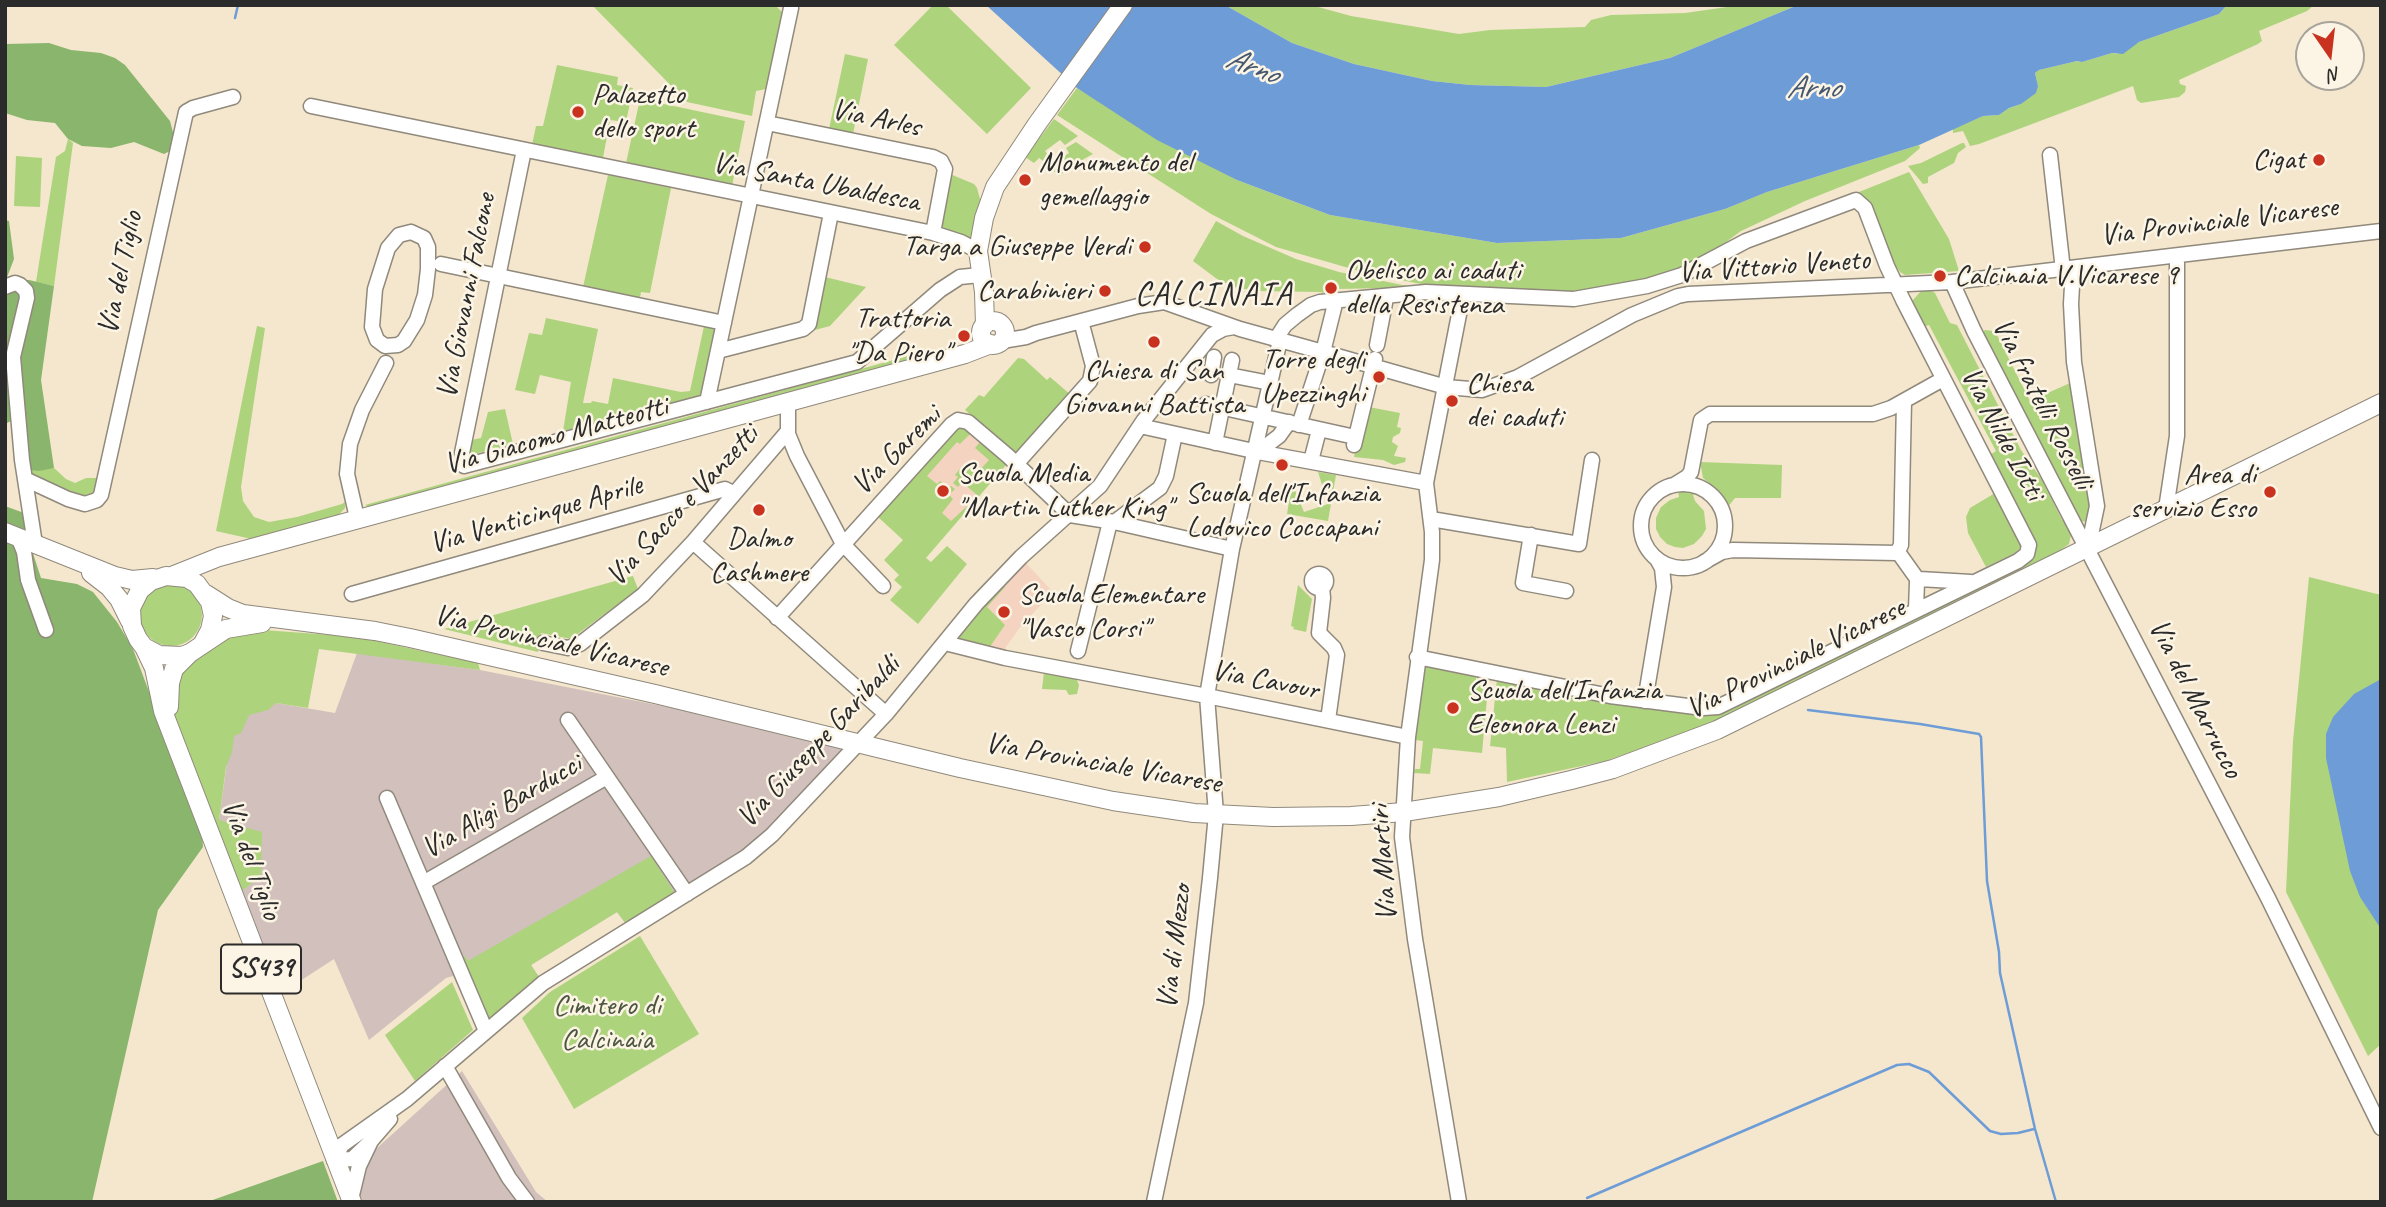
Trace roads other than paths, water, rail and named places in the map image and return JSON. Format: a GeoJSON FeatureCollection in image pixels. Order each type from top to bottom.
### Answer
{"type":"FeatureCollection","features":[{"type":"Feature","properties":{"kind":"main road"},"geometry":{"type":"LineString","coordinates":[[993,332],[978,251],[984,218],[995,187],[1123,5]]}},
{"type":"Feature","properties":{"kind":"main road","name":"Via Giacomo Matteotti"},"geometry":{"type":"LineString","coordinates":[[170,575],[247,549],[955,355],[993,332]]}},
{"type":"Feature","properties":{"kind":"main road","name":"Via Provinciale Vicarese"},"geometry":{"type":"LineString","coordinates":[[205,592],[228,608],[243,614],[398,636],[860,742],[960,768],[1139,806],[1216,814],[1327,817],[1404,813],[1531,790],[1613,769],[1670,749],[1765,708],[2381,403]]}},
{"type":"Feature","properties":{"kind":"main road"},"geometry":{"type":"LineString","coordinates":[[12,535],[74,562],[132,580],[170,575],[191,580],[205,592],[212,609],[213,622],[197,648],[181,656],[164,657],[144,647],[110,587],[74,562]]}},
{"type":"Feature","properties":{"kind":"main road"},"geometry":{"type":"LineString","coordinates":[[205,592],[216,568],[247,549]]}},
{"type":"Feature","properties":{"kind":"main road"},"geometry":{"type":"LineString","coordinates":[[132,626],[131,608],[136,595],[151,581],[170,575]]}},
{"type":"Feature","properties":{"kind":"main road","name":"Via Provinciale Vicarese"},"geometry":{"type":"LineString","coordinates":[[197,648],[226,629],[236,626],[289,622]]}},
{"type":"Feature","properties":{"kind":"main road","name":"Via del Tiglio"},"geometry":{"type":"LineString","coordinates":[[144,647],[154,668],[163,711],[334,1160],[352,1200]]}},
{"type":"Feature","properties":{"kind":"main road","name":"Via del Tiglio"},"geometry":{"type":"LineString","coordinates":[[174,734],[169,709],[170,683],[174,669],[197,648]]}},
{"type":"Feature","properties":{"kind":"street"},"geometry":{"type":"LineString","coordinates":[[792,8],[707,402],[857,362],[940,290],[964,276],[982,283]]}},
{"type":"Feature","properties":{"kind":"street","name":"Via del Tiglio"},"geometry":{"type":"LineString","coordinates":[[25,478],[68,499],[85,504],[97,500],[101,495],[186,112],[233,97]]}},
{"type":"Feature","properties":{"kind":"street","name":"Via Santa Ubaldesca"},"geometry":{"type":"LineString","coordinates":[[311,106],[933,233],[978,251]]}},
{"type":"Feature","properties":{"kind":"street","name":"Via Arles"},"geometry":{"type":"LineString","coordinates":[[767,123],[933,157],[941,161],[945,169],[933,233]]}},
{"type":"Feature","properties":{"kind":"street","name":"Via Giovanni Falcone"},"geometry":{"type":"LineString","coordinates":[[524,150],[462,453],[462,464],[470,465],[707,402]]}},
{"type":"Feature","properties":{"kind":"street","name":"Via Provinciale Vicarese"},"geometry":{"type":"LineString","coordinates":[[2050,155],[2068,269]]}},
{"type":"Feature","properties":{"kind":"street","name":"Via Nilde Iotti"},"geometry":{"type":"LineString","coordinates":[[1417,657],[1645,701],[1703,708],[1718,707],[1766,686],[2023,558],[2028,552],[2029,545],[1897,286],[1865,208],[1856,200],[1746,241],[1719,256]]}},
{"type":"Feature","properties":{"kind":"street"},"geometry":{"type":"LineString","coordinates":[[718,351],[803,329],[809,324],[831,213]]}},
{"type":"Feature","properties":{"kind":"street","name":"Via Provinciale Vicarese"},"geometry":{"type":"LineString","coordinates":[[1897,286],[2068,269],[2381,231]]}},
{"type":"Feature","properties":{"kind":"street"},"geometry":{"type":"LineString","coordinates":[[386,363],[386,351],[373,333],[371,316],[378,278],[388,248],[399,235],[411,232],[424,238],[429,253],[428,277]]}},
{"type":"Feature","properties":{"kind":"street"},"geometry":{"type":"LineString","coordinates":[[429,253],[441,264],[724,323]]}},
{"type":"Feature","properties":{"kind":"street"},"geometry":{"type":"LineString","coordinates":[[1278,340],[1285,325],[1303,310],[1320,302],[1386,298],[1426,292],[1574,299],[1668,280],[1719,256]]}},
{"type":"Feature","properties":{"kind":"street"},"geometry":{"type":"LineString","coordinates":[[1678,296],[1719,256]]}},
{"type":"Feature","properties":{"kind":"street"},"geometry":{"type":"LineString","coordinates":[[2166,509],[2177,436],[2177,256]]}},
{"type":"Feature","properties":{"kind":"street"},"geometry":{"type":"LineString","coordinates":[[357,519],[348,481],[348,456],[362,410],[386,363],[417,320],[430,272],[441,264]]}},
{"type":"Feature","properties":{"kind":"street"},"geometry":{"type":"LineString","coordinates":[[2068,269],[2074,362],[2097,506],[2088,549]]}},
{"type":"Feature","properties":{"kind":"street","name":"Via fratelli Rosselli"},"geometry":{"type":"LineString","coordinates":[[1952,282],[1974,331],[2088,549]]}},
{"type":"Feature","properties":{"kind":"street"},"geometry":{"type":"LineString","coordinates":[[5,286],[15,283],[20,285],[26,291],[27,298],[13,358],[25,478],[40,547],[33,552],[26,567]]}},
{"type":"Feature","properties":{"kind":"street","name":"Via Vittorio Veneto"},"geometry":{"type":"LineString","coordinates":[[1176,306],[1234,327],[1323,352],[1375,356],[1446,387],[1482,390],[1507,382],[1632,315],[1678,296],[1747,290],[1897,286]]}},
{"type":"Feature","properties":{"kind":"street","name":"Via Martiri"},"geometry":{"type":"LineString","coordinates":[[1458,1199],[1415,939],[1403,848],[1408,737],[1432,560],[1431,519],[1426,483],[1464,294]]}},
{"type":"Feature","properties":{"kind":"street"},"geometry":{"type":"LineString","coordinates":[[1351,468],[1386,298]]}},
{"type":"Feature","properties":{"kind":"street"},"geometry":{"type":"LineString","coordinates":[[1256,451],[1294,423],[1323,352],[1336,300]]}},
{"type":"Feature","properties":{"kind":"street"},"geometry":{"type":"LineString","coordinates":[[993,332],[1036,333],[1154,302],[1164,302],[1176,306],[1202,323],[1205,338],[1202,347]]}},
{"type":"Feature","properties":{"kind":"street"},"geometry":{"type":"LineString","coordinates":[[1017,463],[1090,381],[1093,366],[1081,321]]}},
{"type":"Feature","properties":{"kind":"street","name":"Via Giuseppe Garibaldi"},"geometry":{"type":"LineString","coordinates":[[334,1160],[342,1145],[369,1135],[407,1099],[543,983],[760,846],[886,714],[976,604],[1021,557],[1100,486],[1140,426],[1202,347],[1217,331],[1234,327]]}},
{"type":"Feature","properties":{"kind":"street","name":"Via di Mezzo"},"geometry":{"type":"LineString","coordinates":[[1154,1202],[1196,1003],[1216,814],[1207,696],[1232,549],[1256,451],[1278,340]]}},
{"type":"Feature","properties":{"kind":"street"},"geometry":{"type":"LineString","coordinates":[[379,341],[385,346],[398,345]]}},
{"type":"Feature","properties":{"kind":"street"},"geometry":{"type":"LineString","coordinates":[[1211,375],[1214,357]]}},
{"type":"Feature","properties":{"kind":"street"},"geometry":{"type":"LineString","coordinates":[[1215,443],[1232,360]]}},
{"type":"Feature","properties":{"kind":"street"},"geometry":{"type":"LineString","coordinates":[[1229,376],[1270,383]]}},
{"type":"Feature","properties":{"kind":"street"},"geometry":{"type":"LineString","coordinates":[[1645,701],[1664,587],[1662,568],[1643,538],[1642,517],[1654,496],[1687,477],[1691,471],[1701,420],[1710,414],[1873,414],[1904,401],[1943,379]]}},
{"type":"Feature","properties":{"kind":"street"},"geometry":{"type":"LineString","coordinates":[[788,401],[788,431],[797,456],[843,544],[883,586]]}},
{"type":"Feature","properties":{"kind":"street"},"geometry":{"type":"LineString","coordinates":[[1898,552],[1901,545],[1904,401]]}},
{"type":"Feature","properties":{"kind":"street"},"geometry":{"type":"LineString","coordinates":[[1206,404],[1294,423],[1354,444]]}},
{"type":"Feature","properties":{"kind":"street","name":"Via Garemi"},"geometry":{"type":"LineString","coordinates":[[843,544],[958,420],[968,422],[1017,463],[1070,515]]}},
{"type":"Feature","properties":{"kind":"street"},"geometry":{"type":"LineString","coordinates":[[1140,426],[1426,483]]}},
{"type":"Feature","properties":{"kind":"street"},"geometry":{"type":"LineString","coordinates":[[1311,461],[1319,430]]}},
{"type":"Feature","properties":{"kind":"street","name":"Via Sacco e Vanzetti"},"geometry":{"type":"LineString","coordinates":[[543,643],[568,648],[580,644],[643,595],[693,542],[788,431]]}},
{"type":"Feature","properties":{"kind":"street"},"geometry":{"type":"LineString","coordinates":[[1078,651],[1109,526],[1160,488],[1166,475],[1175,435]]}},
{"type":"Feature","properties":{"kind":"street"},"geometry":{"type":"LineString","coordinates":[[1431,519],[1579,544],[1592,460]]}},
{"type":"Feature","properties":{"kind":"street"},"geometry":{"type":"LineString","coordinates":[[1657,559],[1673,567],[1699,564],[1716,552],[1722,541],[1725,527],[1722,510],[1715,499],[1690,485],[1674,485]]}},
{"type":"Feature","properties":{"kind":"street","name":"Via Venticinque Aprile"},"geometry":{"type":"LineString","coordinates":[[352,594],[725,489],[733,493]]}},
{"type":"Feature","properties":{"kind":"street"},"geometry":{"type":"LineString","coordinates":[[1070,515],[1114,522],[1232,549]]}},
{"type":"Feature","properties":{"kind":"street"},"geometry":{"type":"LineString","coordinates":[[12,535],[24,552],[28,580],[46,630]]}},
{"type":"Feature","properties":{"kind":"street"},"geometry":{"type":"LineString","coordinates":[[1531,535],[1523,583],[1566,591]]}},
{"type":"Feature","properties":{"kind":"street"},"geometry":{"type":"LineString","coordinates":[[693,542],[886,714]]}},
{"type":"Feature","properties":{"kind":"street"},"geometry":{"type":"LineString","coordinates":[[777,618],[843,544]]}},
{"type":"Feature","properties":{"kind":"street","name":"Via del Marrucco"},"geometry":{"type":"LineString","coordinates":[[2088,549],[2279,920],[2381,1128]]}},
{"type":"Feature","properties":{"kind":"street"},"geometry":{"type":"LineString","coordinates":[[1664,587],[1672,576],[1733,550],[1888,554],[1898,552]]}},
{"type":"Feature","properties":{"kind":"street"},"geometry":{"type":"LineString","coordinates":[[1898,552],[1919,580],[1916,609]]}},
{"type":"Feature","properties":{"kind":"street","name":"Via Nilde Iotti"},"geometry":{"type":"LineString","coordinates":[[1919,580],[1974,582]]}},
{"type":"Feature","properties":{"kind":"street","name":"Via Cavour"},"geometry":{"type":"LineString","coordinates":[[1322,587],[1324,594],[1318,632],[1334,648],[1337,655],[1328,720]]}},
{"type":"Feature","properties":{"kind":"street","name":"Via Cavour"},"geometry":{"type":"LineString","coordinates":[[945,643],[1018,661],[1408,737]]}},
{"type":"Feature","properties":{"kind":"street","name":"Via Aligi Barducci"},"geometry":{"type":"LineString","coordinates":[[568,720],[687,894]]}},
{"type":"Feature","properties":{"kind":"street","name":"Via Aligi Barducci"},"geometry":{"type":"LineString","coordinates":[[424,883],[607,777]]}},
{"type":"Feature","properties":{"kind":"street","name":"Via Aligi Barducci"},"geometry":{"type":"LineString","coordinates":[[387,798],[485,1031]]}},
{"type":"Feature","properties":{"kind":"street"},"geometry":{"type":"LineString","coordinates":[[445,1066],[509,1178],[527,1202]]}},
{"type":"Feature","properties":{"kind":"street"},"geometry":{"type":"LineString","coordinates":[[321,1122],[337,1134],[369,1135],[352,1200]]}},
{"type":"Feature","properties":{"kind":"water","name":"Arno"},"geometry":{"type":"Polygon","coordinates":[[[986,5],[1225,5],[1292,43],[1354,64],[1432,81],[1546,87],[1670,58],[1798,5],[2227,5],[2219,14],[2139,42],[2123,54],[2112,53],[2039,70],[2035,73],[2038,86],[2036,93],[1999,115],[1983,116],[1919,145],[1767,192],[1725,209],[1621,238],[1497,243],[1330,215],[1237,180],[1157,140],[1077,88],[986,5]]]}},
{"type":"Feature","properties":{"kind":"water"},"geometry":{"type":"Polygon","coordinates":[[[2381,679],[2381,929],[2360,897],[2350,871],[2326,758],[2326,734],[2333,717],[2354,694],[2381,679]]]}},
{"type":"Feature","properties":{"kind":"waterway"},"geometry":{"type":"LineString","coordinates":[[235,18],[238,5]]}},
{"type":"Feature","properties":{"kind":"waterway"},"geometry":{"type":"LineString","coordinates":[[1808,710],[1920,724],[1979,734],[1981,737],[1987,881],[2000,973],[2035,1129],[2056,1202]]}},
{"type":"Feature","properties":{"kind":"waterway"},"geometry":{"type":"LineString","coordinates":[[1587,1198],[1897,1065],[1909,1064],[1929,1072],[1990,1131],[2001,1134],[2034,1129]]}},
{"type":"Feature","properties":{"kind":"place","name":"Palazetto dello sport"},"geometry":{"type":"Point","coordinates":[578,112]}},
{"type":"Feature","properties":{"kind":"place","name":"Cigat"},"geometry":{"type":"Point","coordinates":[2319,160]}},
{"type":"Feature","properties":{"kind":"place","name":"Monumento del gemellaggio"},"geometry":{"type":"Point","coordinates":[1025,180]}},
{"type":"Feature","properties":{"kind":"place","name":"Targa a Giuseppe Verdi"},"geometry":{"type":"Point","coordinates":[1145,247]}},
{"type":"Feature","properties":{"kind":"place","name":"Calcinaia V.Vicarese 9"},"geometry":{"type":"Point","coordinates":[1940,276]}},
{"type":"Feature","properties":{"kind":"place","name":"Obelisco ai caduti della Resistenza"},"geometry":{"type":"Point","coordinates":[1331,288]}},
{"type":"Feature","properties":{"kind":"place","name":"Carabinieri"},"geometry":{"type":"Point","coordinates":[1105,291]}},
{"type":"Feature","properties":{"kind":"place","name":"Trattoria \"Da Piero\""},"geometry":{"type":"Point","coordinates":[964,336]}},
{"type":"Feature","properties":{"kind":"place","name":"Chiesa di San Giovanni Battista"},"geometry":{"type":"Point","coordinates":[1154,342]}},
{"type":"Feature","properties":{"kind":"place","name":"Torre degli Upezzinghi"},"geometry":{"type":"Point","coordinates":[1379,377]}},
{"type":"Feature","properties":{"kind":"place","name":"Chiesa dei caduti"},"geometry":{"type":"Point","coordinates":[1452,401]}},
{"type":"Feature","properties":{"kind":"place","name":"Scuola dell'Infanzia Lodovico Coccapani"},"geometry":{"type":"Point","coordinates":[1282,465]}},
{"type":"Feature","properties":{"kind":"place","name":"Scuola Media \"Martin Luther King\""},"geometry":{"type":"Point","coordinates":[943,491]}},
{"type":"Feature","properties":{"kind":"place","name":"Area di servizio Esso"},"geometry":{"type":"Point","coordinates":[2270,492]}},
{"type":"Feature","properties":{"kind":"place","name":"Dalmo Cashmere"},"geometry":{"type":"Point","coordinates":[759,510]}},
{"type":"Feature","properties":{"kind":"place","name":"Scuola Elementare \"Vasco Corsi\""},"geometry":{"type":"Point","coordinates":[1004,612]}},
{"type":"Feature","properties":{"kind":"place","name":"Scuola dell'Infanzia Eleonora Lenzi"},"geometry":{"type":"Point","coordinates":[1453,708]}},
{"type":"Feature","properties":{"kind":"district","name":"CALCINAIA"},"geometry":{"type":"Point","coordinates":[1214,295]}},
{"type":"Feature","properties":{"kind":"park label","name":"Cimitero di Calcinaia"},"geometry":{"type":"Point","coordinates":[607,1023]}}]}
